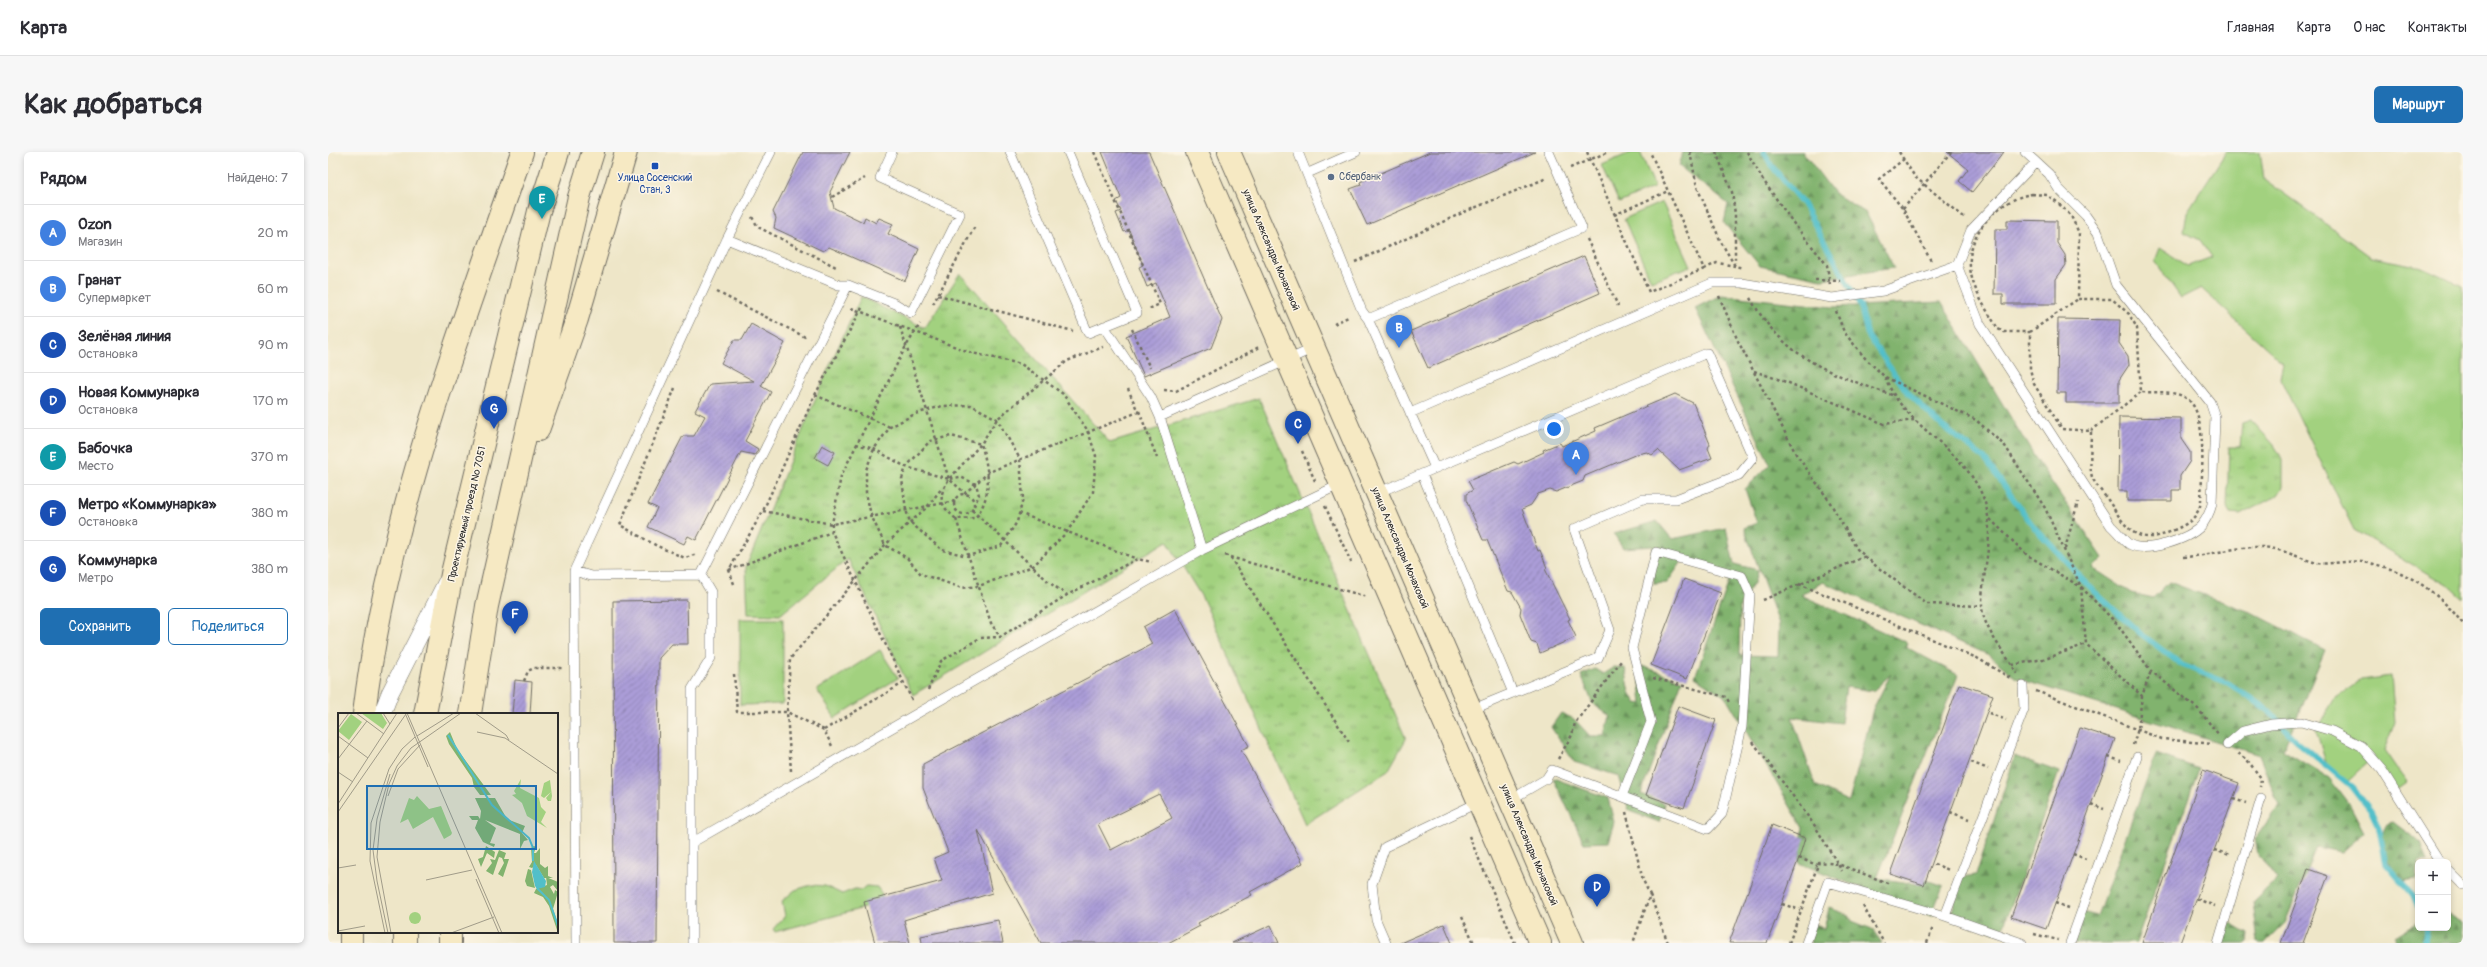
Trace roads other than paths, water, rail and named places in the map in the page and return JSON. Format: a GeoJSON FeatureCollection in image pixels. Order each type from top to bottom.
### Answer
{"type":"FeatureCollection","features":[{"type":"Feature","properties":{"kind":"main road"},"geometry":{"type":"LineString","coordinates":[[364,713],[378,618],[403,510],[522,152]]}},
{"type":"Feature","properties":{"kind":"main road","name":"Проектируемый проезд № 7051"},"geometry":{"type":"LineString","coordinates":[[425,713],[453,569],[539,212],[558,152]]}},
{"type":"Feature","properties":{"kind":"main road"},"geometry":{"type":"LineString","coordinates":[[470,713],[487,606],[579,197],[593,152]]}},
{"type":"Feature","properties":{"kind":"main road"},"geometry":{"type":"LineString","coordinates":[[512,496],[560,372],[626,152]]}},
{"type":"Feature","properties":{"kind":"main road"},"geometry":{"type":"LineString","coordinates":[[1197,152],[1540,943]]}},
{"type":"Feature","properties":{"kind":"main road","name":"улица Александры Монаховой"},"geometry":{"type":"LineString","coordinates":[[1229,152],[1572,943]]}},
{"type":"Feature","properties":{"kind":"main road"},"geometry":{"type":"LineString","coordinates":[[350,933],[351,943]]}},
{"type":"Feature","properties":{"kind":"street"},"geometry":{"type":"LineString","coordinates":[[382,713],[396,682],[453,569]]}},
{"type":"Feature","properties":{"kind":"lane"},"geometry":{"type":"LineString","coordinates":[[576,943],[574,571],[727,239],[771,152]]}},
{"type":"Feature","properties":{"kind":"lane"},"geometry":{"type":"LineString","coordinates":[[727,239],[839,284],[848,285],[896,304],[911,313],[960,214],[880,178],[892,152]]}},
{"type":"Feature","properties":{"kind":"lane"},"geometry":{"type":"LineString","coordinates":[[1010,152],[1088,333],[1137,313],[1068,152]]}},
{"type":"Feature","properties":{"kind":"lane"},"geometry":{"type":"LineString","coordinates":[[1298,152],[1308,173],[1362,311],[1368,319],[1435,468]]}},
{"type":"Feature","properties":{"kind":"lane"},"geometry":{"type":"LineString","coordinates":[[1308,173],[1356,152]]}},
{"type":"Feature","properties":{"kind":"lane"},"geometry":{"type":"LineString","coordinates":[[1368,319],[1582,228],[1548,152]]}},
{"type":"Feature","properties":{"kind":"lane"},"geometry":{"type":"LineString","coordinates":[[2025,152],[2035,163],[2049,174],[2058,188],[2086,216],[2098,232],[2116,285],[2210,402],[2215,417],[2210,513],[2200,528],[2161,547],[2146,548],[2129,544],[2111,526],[2079,474],[1980,324],[1957,265],[1971,230],[2035,163]]}},
{"type":"Feature","properties":{"kind":"lane"},"geometry":{"type":"LineString","coordinates":[[1410,413],[1712,283],[1742,283],[1832,298],[1882,291],[1957,265]]}},
{"type":"Feature","properties":{"kind":"lane"},"geometry":{"type":"LineString","coordinates":[[701,574],[848,285]]}},
{"type":"Feature","properties":{"kind":"lane"},"geometry":{"type":"LineString","coordinates":[[1104,326],[1151,397],[1160,417],[1202,550]]}},
{"type":"Feature","properties":{"kind":"lane"},"geometry":{"type":"LineString","coordinates":[[1160,417],[1314,348]]}},
{"type":"Feature","properties":{"kind":"lane"},"geometry":{"type":"LineString","coordinates":[[1377,493],[1707,353],[1753,458],[1739,476],[1676,499],[1643,499],[1574,529],[1610,630],[1598,658],[1471,710]]}},
{"type":"Feature","properties":{"kind":"lane"},"geometry":{"type":"LineString","coordinates":[[1422,474],[1513,693]]}},
{"type":"Feature","properties":{"kind":"lane"},"geometry":{"type":"LineString","coordinates":[[693,842],[1202,550],[1341,484]]}},
{"type":"Feature","properties":{"kind":"lane"},"geometry":{"type":"LineString","coordinates":[[1510,800],[1546,779],[1552,770],[1708,829],[1722,814],[1742,727],[1750,594],[1742,576],[1656,552],[1632,648],[1651,722],[1622,796]]}},
{"type":"Feature","properties":{"kind":"lane"},"geometry":{"type":"LineString","coordinates":[[574,571],[591,576],[701,574]]}},
{"type":"Feature","properties":{"kind":"lane"},"geometry":{"type":"LineString","coordinates":[[692,943],[692,689],[711,658],[711,592],[701,574]]}},
{"type":"Feature","properties":{"kind":"lane"},"geometry":{"type":"LineString","coordinates":[[1945,916],[2024,709],[2023,686]]}},
{"type":"Feature","properties":{"kind":"lane"},"geometry":{"type":"LineString","coordinates":[[2227,745],[2243,730],[2272,724],[2301,722],[2332,730],[2361,746],[2382,770],[2438,859]]}},
{"type":"Feature","properties":{"kind":"lane"},"geometry":{"type":"LineString","coordinates":[[2067,940],[2137,756]]}},
{"type":"Feature","properties":{"kind":"lane"},"geometry":{"type":"LineString","coordinates":[[2218,943],[2261,799]]}},
{"type":"Feature","properties":{"kind":"lane"},"geometry":{"type":"LineString","coordinates":[[1386,943],[1376,920],[1372,884],[1385,847],[1479,802]]}},
{"type":"Feature","properties":{"kind":"lane"},"geometry":{"type":"LineString","coordinates":[[2451,873],[2463,885]]}},
{"type":"Feature","properties":{"kind":"lane"},"geometry":{"type":"LineString","coordinates":[[1806,943],[1828,882],[1854,891],[1945,916],[2022,943]]}},
{"type":"Feature","properties":{"kind":"waterway"},"geometry":{"type":"LineString","coordinates":[[1764,152],[1771,165],[1803,204],[1860,305],[1868,336],[1907,392],[1942,426],[1984,458],[2034,527],[2094,591],[2140,633],[2182,665],[2228,683],[2268,710],[2294,739],[2353,788],[2371,811],[2379,828],[2386,864],[2413,895],[2415,900]]}},
{"type":"Feature","properties":{"kind":"waterway"},"geometry":{"type":"LineString","coordinates":[[2425,943],[2426,931]]}},
{"type":"Feature","properties":{"kind":"place","name":"Улица Сосенский Стан, 3"},"geometry":{"type":"Point","coordinates":[655,166]}},
{"type":"Feature","properties":{"kind":"place","name":"Сбербанк"},"geometry":{"type":"Point","coordinates":[1331,177]}},
{"type":"Feature","properties":{"kind":"place","name":"Бабочка"},"geometry":{"type":"Point","coordinates":[542,219]}},
{"type":"Feature","properties":{"kind":"place","name":"Гранат"},"geometry":{"type":"Point","coordinates":[1399,348]}},
{"type":"Feature","properties":{"kind":"place","name":"Коммунарка"},"geometry":{"type":"Point","coordinates":[494,429]}},
{"type":"Feature","properties":{"kind":"place","name":"Зелёная линия"},"geometry":{"type":"Point","coordinates":[1298,444]}},
{"type":"Feature","properties":{"kind":"place","name":"Ozon"},"geometry":{"type":"Point","coordinates":[1576,475]}},
{"type":"Feature","properties":{"kind":"place","name":"Метро «Коммунарка»"},"geometry":{"type":"Point","coordinates":[515,634]}},
{"type":"Feature","properties":{"kind":"place","name":"Новая Коммунарка"},"geometry":{"type":"Point","coordinates":[1597,907]}}]}
